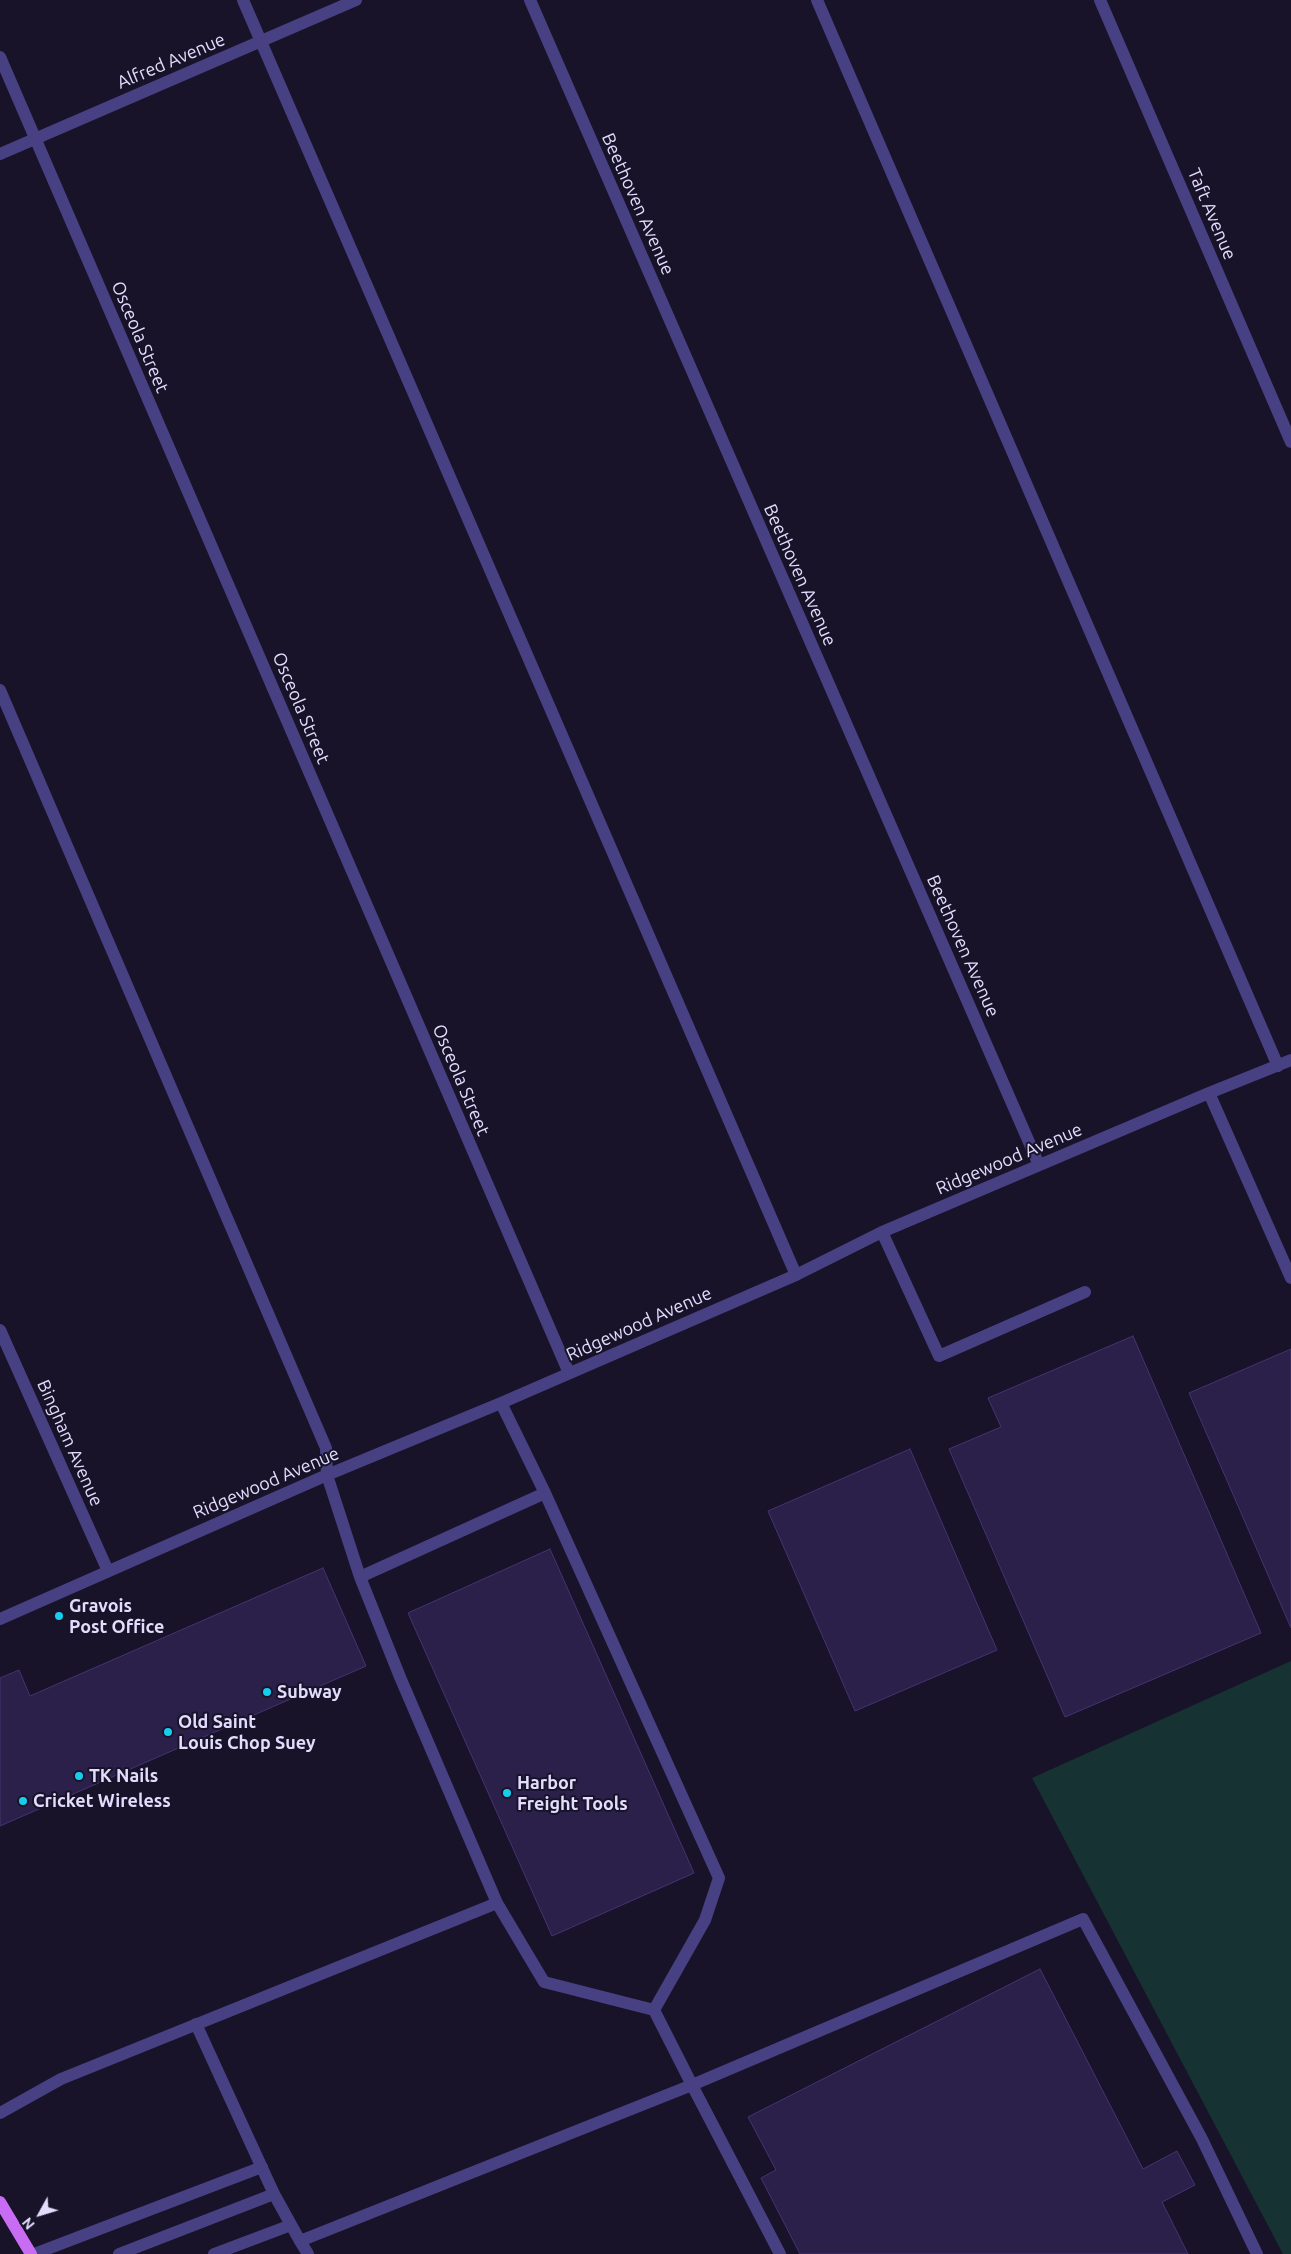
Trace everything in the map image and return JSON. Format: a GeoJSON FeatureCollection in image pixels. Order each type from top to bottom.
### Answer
{"type":"FeatureCollection","features":[{"type":"Feature","properties":{"kind":"main road"},"geometry":{"type":"LineString","coordinates":[[0,2202],[32,2254]]}},
{"type":"Feature","properties":{"kind":"street"},"geometry":{"type":"LineString","coordinates":[[243,0],[796,1275]]}},
{"type":"Feature","properties":{"kind":"street","name":"Alfred Avenue"},"geometry":{"type":"LineString","coordinates":[[0,154],[356,0]]}},
{"type":"Feature","properties":{"kind":"street","name":"Beethoven Avenue"},"geometry":{"type":"LineString","coordinates":[[530,0],[1039,1164]]}},
{"type":"Feature","properties":{"kind":"street"},"geometry":{"type":"LineString","coordinates":[[818,0],[1278,1066]]}},
{"type":"Feature","properties":{"kind":"street","name":"Taft Avenue"},"geometry":{"type":"LineString","coordinates":[[1100,0],[1291,442]]}},
{"type":"Feature","properties":{"kind":"street","name":"Osceola Street"},"geometry":{"type":"LineString","coordinates":[[0,57],[569,1373]]}},
{"type":"Feature","properties":{"kind":"street"},"geometry":{"type":"LineString","coordinates":[[0,690],[326,1448],[327,1475],[360,1577],[400,1678],[497,1903],[544,1982],[654,2010],[780,2254]]}},
{"type":"Feature","properties":{"kind":"street","name":"Ridgewood Avenue"},"geometry":{"type":"LineString","coordinates":[[0,1619],[327,1475],[501,1403],[796,1275],[882,1232],[1039,1164],[1209,1092],[1291,1060]]}},
{"type":"Feature","properties":{"kind":"street"},"geometry":{"type":"LineString","coordinates":[[1209,1092],[1291,1278]]}},
{"type":"Feature","properties":{"kind":"street"},"geometry":{"type":"LineString","coordinates":[[882,1232],[939,1356],[1085,1292]]}},
{"type":"Feature","properties":{"kind":"street","name":"Bingham Avenue"},"geometry":{"type":"LineString","coordinates":[[2,1338],[108,1571]]}},
{"type":"Feature","properties":{"kind":"street"},"geometry":{"type":"LineString","coordinates":[[501,1403],[545,1492],[719,1878],[705,1920],[654,2010]]}},
{"type":"Feature","properties":{"kind":"street"},"geometry":{"type":"LineString","coordinates":[[360,1577],[545,1492]]}},
{"type":"Feature","properties":{"kind":"street"},"geometry":{"type":"LineString","coordinates":[[0,2112],[61,2079],[497,1903]]}},
{"type":"Feature","properties":{"kind":"street"},"geometry":{"type":"LineString","coordinates":[[300,2241],[692,2085],[1083,1919],[1202,2139],[1257,2254]]}},
{"type":"Feature","properties":{"kind":"street"},"geometry":{"type":"LineString","coordinates":[[196,2024],[274,2194],[308,2254]]}},
{"type":"Feature","properties":{"kind":"street"},"geometry":{"type":"LineString","coordinates":[[32,2254],[262,2167]]}},
{"type":"Feature","properties":{"kind":"street"},"geometry":{"type":"LineString","coordinates":[[119,2254],[274,2194]]}},
{"type":"Feature","properties":{"kind":"street"},"geometry":{"type":"LineString","coordinates":[[214,2254],[291,2225]]}},
{"type":"Feature","properties":{"kind":"green space"},"geometry":{"type":"Polygon","coordinates":[[[1291,1661],[1291,2254],[1283,2254],[1032,1778],[1291,1661]]]}},
{"type":"Feature","properties":{"kind":"building"},"geometry":{"type":"Polygon","coordinates":[[[1133,1336],[1261,1633],[1065,1717],[949,1449],[1001,1427],[988,1398],[1133,1336]]]}},
{"type":"Feature","properties":{"kind":"building"},"geometry":{"type":"Polygon","coordinates":[[[1291,1349],[1291,1628],[1189,1393],[1291,1349]]]}},
{"type":"Feature","properties":{"kind":"building"},"geometry":{"type":"Polygon","coordinates":[[[910,1449],[997,1650],[855,1711],[768,1511],[910,1449]]]}},
{"type":"Feature","properties":{"kind":"building"},"geometry":{"type":"Polygon","coordinates":[[[550,1549],[694,1873],[552,1936],[408,1613],[550,1549]]]}},
{"type":"Feature","properties":{"kind":"building"},"geometry":{"type":"Polygon","coordinates":[[[323,1568],[366,1666],[0,1826],[0,1678],[19,1670],[30,1696],[323,1568]]]}},
{"type":"Feature","properties":{"kind":"building"},"geometry":{"type":"Polygon","coordinates":[[[1040,1969],[1143,2169],[1177,2151],[1195,2185],[1162,2202],[1188,2254],[800,2254],[761,2178],[776,2170],[748,2117],[1040,1969]]]}},
{"type":"Feature","properties":{"kind":"place","name":"Gravois Post Office"},"geometry":{"type":"Point","coordinates":[59,1616]}},
{"type":"Feature","properties":{"kind":"place","name":"Subway"},"geometry":{"type":"Point","coordinates":[267,1692]}},
{"type":"Feature","properties":{"kind":"place","name":"Old Saint Louis Chop Suey"},"geometry":{"type":"Point","coordinates":[168,1732]}},
{"type":"Feature","properties":{"kind":"place","name":"TK Nails"},"geometry":{"type":"Point","coordinates":[79,1776]}},
{"type":"Feature","properties":{"kind":"place","name":"Harbor Freight Tools"},"geometry":{"type":"Point","coordinates":[507,1793]}},
{"type":"Feature","properties":{"kind":"place","name":"Cricket Wireless"},"geometry":{"type":"Point","coordinates":[23,1801]}}]}
